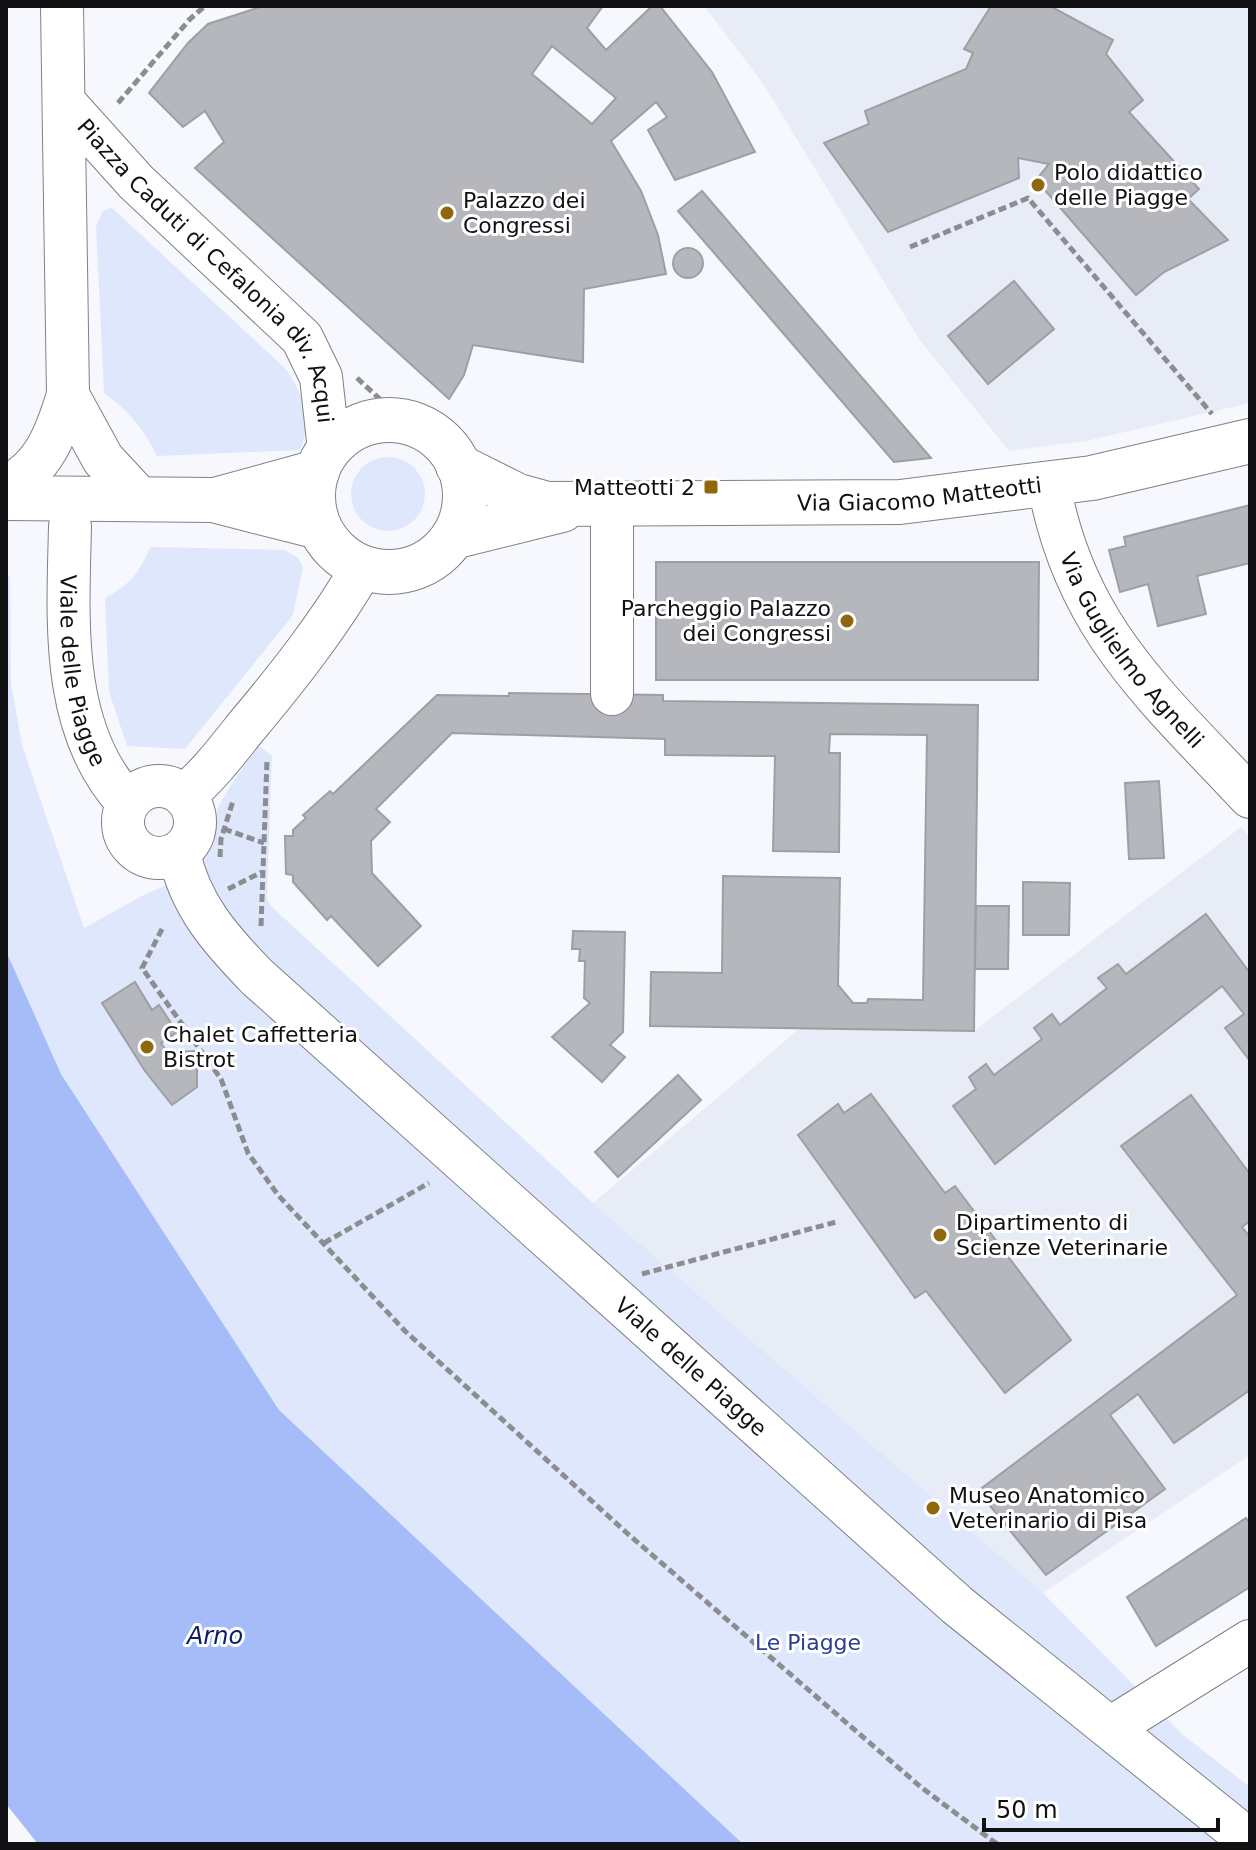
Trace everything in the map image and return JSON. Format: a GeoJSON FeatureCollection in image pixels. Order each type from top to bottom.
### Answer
{"type":"FeatureCollection","features":[{"type":"Feature","properties":{"kind":"main road"},"geometry":{"type":"LineString","coordinates":[[213,500],[323,461],[362,425],[404,422],[435,436],[458,466],[465,504],[453,537],[438,555],[418,567],[390,572],[362,568],[332,547],[319,527],[313,497],[323,461]]}},
{"type":"Feature","properties":{"kind":"main road","name":"Via Giacomo Matteotti"},"geometry":{"type":"LineString","coordinates":[[458,466],[518,496],[547,504],[853,505],[1049,485],[1250,441]]}},
{"type":"Feature","properties":{"kind":"main road"},"geometry":{"type":"LineString","coordinates":[[6,498],[213,500],[319,527]]}},
{"type":"Feature","properties":{"kind":"main road","name":"Via Giacomo Matteotti"},"geometry":{"type":"LineString","coordinates":[[453,537],[598,505]]}},
{"type":"Feature","properties":{"kind":"street"},"geometry":{"type":"LineString","coordinates":[[6,486],[28,473],[41,458],[56,431],[68,395],[62,6]]}},
{"type":"Feature","properties":{"kind":"street","name":"Piazza Caduti di Cefalonia div. Acqui"},"geometry":{"type":"LineString","coordinates":[[64,102],[136,182],[302,338],[321,377],[323,461]]}},
{"type":"Feature","properties":{"kind":"street"},"geometry":{"type":"LineString","coordinates":[[66,218],[95,185],[107,180],[136,182]]}},
{"type":"Feature","properties":{"kind":"street"},"geometry":{"type":"LineString","coordinates":[[68,395],[103,459],[140,499]]}},
{"type":"Feature","properties":{"kind":"street","name":"Via Guglielmo Agnelli"},"geometry":{"type":"LineString","coordinates":[[1049,485],[1063,547],[1103,631],[1133,671],[1250,797]]}},
{"type":"Feature","properties":{"kind":"street"},"geometry":{"type":"LineString","coordinates":[[598,505],[612,694]]}},
{"type":"Feature","properties":{"kind":"street","name":"Viale delle Piagge"},"geometry":{"type":"LineString","coordinates":[[70,526],[69,633],[79,709],[101,769],[128,803]]}},
{"type":"Feature","properties":{"kind":"street"},"geometry":{"type":"LineString","coordinates":[[184,796],[262,709],[336,612],[362,568]]}},
{"type":"Feature","properties":{"kind":"street"},"geometry":{"type":"LineString","coordinates":[[154,787],[175,790],[184,796],[195,815],[195,826],[193,836],[179,853],[159,859],[149,857],[131,845],[123,825],[128,803],[135,795],[154,787]]}},
{"type":"Feature","properties":{"kind":"street","name":"Viale delle Piagge"},"geometry":{"type":"LineString","coordinates":[[179,853],[189,893],[199,909],[257,977],[957,1605],[1250,1841]]}},
{"type":"Feature","properties":{"kind":"street"},"geometry":{"type":"LineString","coordinates":[[1112,1727],[1250,1641]]}},
{"type":"Feature","properties":{"kind":"path"},"geometry":{"type":"LineString","coordinates":[[118,103],[190,19],[205,6]]}},
{"type":"Feature","properties":{"kind":"path"},"geometry":{"type":"LineString","coordinates":[[910,247],[1028,198],[1212,411],[1213,418]]}},
{"type":"Feature","properties":{"kind":"path"},"geometry":{"type":"LineString","coordinates":[[259,763],[268,751],[260,929]]}},
{"type":"Feature","properties":{"kind":"path"},"geometry":{"type":"LineString","coordinates":[[221,864],[224,829],[235,796]]}},
{"type":"Feature","properties":{"kind":"path"},"geometry":{"type":"LineString","coordinates":[[224,829],[264,843]]}},
{"type":"Feature","properties":{"kind":"path"},"geometry":{"type":"LineString","coordinates":[[228,889],[263,872]]}},
{"type":"Feature","properties":{"kind":"path"},"geometry":{"type":"LineString","coordinates":[[223,877],[232,897]]}},
{"type":"Feature","properties":{"kind":"path"},"geometry":{"type":"LineString","coordinates":[[162,929],[142,968],[221,1079],[248,1153],[278,1195],[405,1331],[628,1534],[922,1788],[997,1844]]}},
{"type":"Feature","properties":{"kind":"path"},"geometry":{"type":"LineString","coordinates":[[324,1243],[429,1183]]}},
{"type":"Feature","properties":{"kind":"path"},"geometry":{"type":"LineString","coordinates":[[649,1285],[637,1275],[836,1222]]}},
{"type":"Feature","properties":{"kind":"shaded area","name":"Polo didattico delle Piagge"},"geometry":{"type":"Polygon","coordinates":[[[704,6],[1250,6],[1250,403],[1086,441],[1009,451],[919,339],[762,82],[704,6]]]}},
{"type":"Feature","properties":{"kind":"shaded area","name":"Dipartimento di Scienze Veterinarie"},"geometry":{"type":"Polygon","coordinates":[[[1241,827],[1250,837],[1250,1455],[1043,1593],[593,1203],[800,1028],[974,1031],[1241,827]]]}},
{"type":"Feature","properties":{"kind":"green space"},"geometry":{"type":"Polygon","coordinates":[[[111,207],[286,369],[305,408],[306,427],[300,450],[157,456],[135,421],[104,393],[96,226],[103,211],[111,207]]]}},
{"type":"Feature","properties":{"kind":"green space"},"geometry":{"type":"Polygon","coordinates":[[[388,457],[409,463],[419,473],[425,494],[419,515],[409,525],[388,531],[367,525],[357,515],[351,494],[357,473],[367,463],[388,457]]]}},
{"type":"Feature","properties":{"kind":"green space"},"geometry":{"type":"Polygon","coordinates":[[[150,547],[285,550],[298,558],[303,567],[293,615],[185,749],[127,746],[109,692],[105,598],[133,577],[150,547]]]}},
{"type":"Feature","properties":{"kind":"green space","name":"Le Piagge"},"geometry":{"type":"Polygon","coordinates":[[[6,576],[10,576],[11,683],[22,745],[84,928],[144,895],[203,869],[214,818],[228,789],[259,746],[272,756],[267,899],[272,907],[593,1203],[1043,1593],[1183,1735],[1250,1787],[1250,1844],[743,1844],[279,1410],[61,1074],[6,951],[6,576]]]}},
{"type":"Feature","properties":{"kind":"water","name":"Arno"},"geometry":{"type":"Polygon","coordinates":[[[6,951],[61,1074],[279,1410],[743,1844],[38,1844],[6,1804],[6,951]]]}},
{"type":"Feature","properties":{"kind":"building","name":"Palazzo dei Congressi"},"geometry":{"type":"Polygon","coordinates":[[[263,6],[603,6],[587,28],[606,50],[652,6],[660,6],[712,72],[755,152],[675,180],[648,130],[667,117],[656,102],[611,141],[641,191],[658,235],[666,274],[584,289],[583,362],[473,345],[464,375],[449,399],[195,168],[224,142],[205,111],[183,127],[149,93],[188,43],[208,24],[263,6]],[[552,46],[532,74],[592,124],[616,98],[552,46]]]}},
{"type":"Feature","properties":{"kind":"building","name":"Polo didattico delle Piagge"},"geometry":{"type":"Polygon","coordinates":[[[991,6],[1050,6],[1113,40],[1106,54],[1143,100],[1129,112],[1199,189],[1188,199],[1228,240],[1164,272],[1136,295],[1036,180],[1049,164],[1018,158],[1019,178],[888,232],[824,143],[869,124],[865,111],[966,69],[973,53],[964,49],[991,6]]]}},
{"type":"Feature","properties":{"kind":"building"},"geometry":{"type":"Polygon","coordinates":[[[702,191],[931,458],[894,462],[678,211],[702,191]]]}},
{"type":"Feature","properties":{"kind":"building"},"geometry":{"type":"Polygon","coordinates":[[[688,248],[699,252],[703,263],[699,274],[688,278],[677,274],[673,263],[677,252],[688,248]]]}},
{"type":"Feature","properties":{"kind":"building"},"geometry":{"type":"Polygon","coordinates":[[[1014,281],[1054,329],[988,384],[948,336],[1014,281]]]}},
{"type":"Feature","properties":{"kind":"building"},"geometry":{"type":"Polygon","coordinates":[[[1250,505],[1250,563],[1197,576],[1206,614],[1158,626],[1148,584],[1120,592],[1109,550],[1126,546],[1124,537],[1250,505]]]}},
{"type":"Feature","properties":{"kind":"building","name":"Parcheggio Palazzo dei Congressi"},"geometry":{"type":"Polygon","coordinates":[[[656,562],[1039,562],[1038,680],[656,680],[656,562]]]}},
{"type":"Feature","properties":{"kind":"building"},"geometry":{"type":"Polygon","coordinates":[[[509,693],[663,695],[663,701],[978,705],[974,1031],[650,1026],[651,972],[722,973],[723,876],[840,878],[838,985],[853,1003],[867,1003],[868,999],[923,1000],[927,735],[830,734],[829,753],[840,753],[839,852],[773,851],[775,756],[665,755],[665,739],[452,733],[376,809],[390,822],[371,841],[372,873],[421,926],[378,966],[331,916],[327,920],[293,882],[293,875],[286,874],[285,836],[293,836],[293,830],[306,818],[303,815],[330,791],[333,794],[437,695],[509,696],[509,693]]]}},
{"type":"Feature","properties":{"kind":"building"},"geometry":{"type":"Polygon","coordinates":[[[1159,781],[1164,858],[1129,859],[1125,783],[1159,781]]]}},
{"type":"Feature","properties":{"kind":"building"},"geometry":{"type":"Polygon","coordinates":[[[1023,882],[1070,883],[1069,935],[1023,935],[1023,882]]]}},
{"type":"Feature","properties":{"kind":"building"},"geometry":{"type":"Polygon","coordinates":[[[976,906],[1009,906],[1008,969],[975,969],[976,906]]]}},
{"type":"Feature","properties":{"kind":"building"},"geometry":{"type":"Polygon","coordinates":[[[1206,914],[1250,973],[1250,1061],[1225,1028],[1244,1014],[1222,986],[995,1164],[953,1106],[976,1089],[969,1077],[986,1064],[994,1075],[1042,1039],[1034,1028],[1052,1014],[1060,1025],[1107,988],[1098,978],[1118,964],[1126,974],[1206,914]]]}},
{"type":"Feature","properties":{"kind":"building"},"geometry":{"type":"Polygon","coordinates":[[[573,931],[625,932],[623,1032],[610,1045],[625,1057],[602,1082],[552,1037],[590,1003],[584,998],[585,961],[579,961],[580,949],[572,949],[573,931]]]}},
{"type":"Feature","properties":{"kind":"building","name":"Chalet Caffetteria Bistrot"},"geometry":{"type":"Polygon","coordinates":[[[135,982],[152,1010],[159,1005],[177,1032],[161,1043],[167,1052],[197,1051],[197,1087],[172,1105],[145,1071],[102,1003],[135,982]]]}},
{"type":"Feature","properties":{"kind":"building"},"geometry":{"type":"Polygon","coordinates":[[[678,1075],[701,1100],[618,1177],[595,1152],[678,1075]]]}},
{"type":"Feature","properties":{"kind":"building"},"geometry":{"type":"Polygon","coordinates":[[[871,1094],[945,1193],[955,1186],[1071,1340],[1005,1393],[926,1291],[915,1298],[798,1135],[838,1104],[844,1113],[871,1094]]]}},
{"type":"Feature","properties":{"kind":"building"},"geometry":{"type":"Polygon","coordinates":[[[1191,1095],[1250,1174],[1250,1221],[1242,1227],[1250,1237],[1250,1390],[1174,1443],[1138,1394],[1110,1415],[1165,1489],[1046,1575],[978,1491],[1237,1295],[1121,1146],[1191,1095]]]}},
{"type":"Feature","properties":{"kind":"building"},"geometry":{"type":"Polygon","coordinates":[[[1246,1518],[1250,1524],[1250,1587],[1156,1646],[1127,1597],[1246,1518]]]}},
{"type":"Feature","properties":{"kind":"place","name":"Polo didattico delle Piagge"},"geometry":{"type":"Point","coordinates":[1038,185]}},
{"type":"Feature","properties":{"kind":"place","name":"Palazzo dei Congressi"},"geometry":{"type":"Point","coordinates":[447,213]}},
{"type":"Feature","properties":{"kind":"place","name":"Matteotti 2"},"geometry":{"type":"Point","coordinates":[711,487]}},
{"type":"Feature","properties":{"kind":"place","name":"Parcheggio Palazzo dei Congressi"},"geometry":{"type":"Point","coordinates":[847,621]}},
{"type":"Feature","properties":{"kind":"place","name":"Chalet Caffetteria Bistrot"},"geometry":{"type":"Point","coordinates":[147,1047]}},
{"type":"Feature","properties":{"kind":"place","name":"Dipartimento di Scienze Veterinarie"},"geometry":{"type":"Point","coordinates":[940,1235]}},
{"type":"Feature","properties":{"kind":"place","name":"Museo Anatomico Veterinario di Pisa"},"geometry":{"type":"Point","coordinates":[933,1508]}}]}
